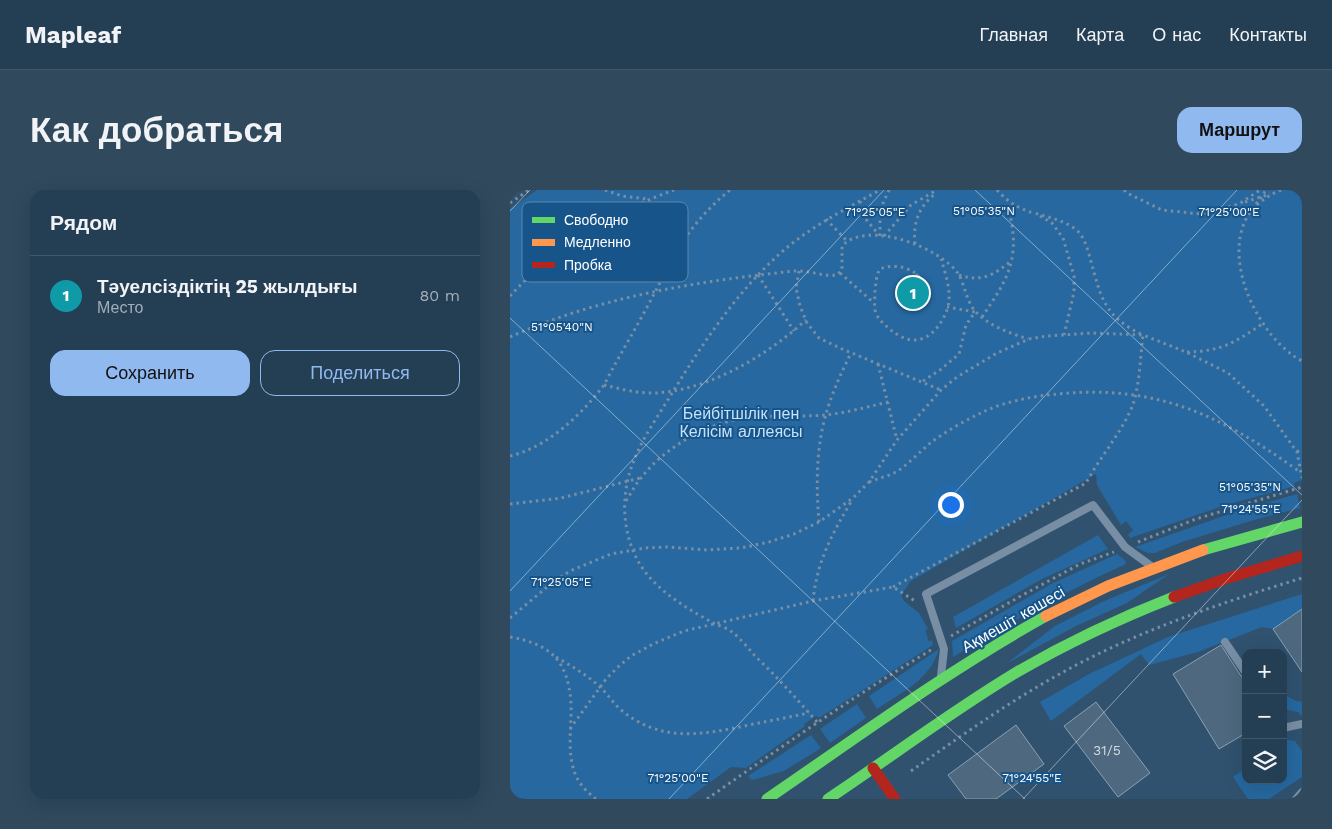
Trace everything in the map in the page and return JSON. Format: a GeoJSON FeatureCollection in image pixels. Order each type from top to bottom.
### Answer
{"type":"FeatureCollection","features":[{"type":"Feature","properties":{"kind":"street","name":"Ақмешіт көшесі"},"geometry":{"type":"LineString","coordinates":[[767,799],[994,646],[1048,615],[1152,567],[1230,541],[1302,522]]}},
{"type":"Feature","properties":{"kind":"street"},"geometry":{"type":"LineString","coordinates":[[828,799],[1010,677],[1091,632],[1176,594],[1222,578],[1302,556]]}},
{"type":"Feature","properties":{"kind":"street"},"geometry":{"type":"LineString","coordinates":[[874,768],[895,799]]}},
{"type":"Feature","properties":{"kind":"lane"},"geometry":{"type":"LineString","coordinates":[[941,681],[944,649],[926,594],[1093,505],[1125,547],[1152,567]]}},
{"type":"Feature","properties":{"kind":"lane"},"geometry":{"type":"LineString","coordinates":[[1225,642],[1242,667]]}},
{"type":"Feature","properties":{"kind":"lane"},"geometry":{"type":"LineString","coordinates":[[1287,727],[1302,724]]}},
{"type":"Feature","properties":{"kind":"lane"},"geometry":{"type":"LineString","coordinates":[[1296,799],[1302,792]]}},
{"type":"Feature","properties":{"kind":"path"},"geometry":{"type":"LineString","coordinates":[[510,203],[529,190]]}},
{"type":"Feature","properties":{"kind":"path"},"geometry":{"type":"LineString","coordinates":[[605,190],[622,196],[649,199]]}},
{"type":"Feature","properties":{"kind":"path"},"geometry":{"type":"LineString","coordinates":[[643,202],[674,190]]}},
{"type":"Feature","properties":{"kind":"path"},"geometry":{"type":"LineString","coordinates":[[688,235],[696,222],[730,190]]}},
{"type":"Feature","properties":{"kind":"path"},"geometry":{"type":"LineString","coordinates":[[817,722],[792,693],[731,631],[715,624],[678,602],[664,591],[642,567],[632,550],[625,521],[627,481],[637,451],[674,390],[736,300],[758,275],[790,245],[826,219],[880,190]]}},
{"type":"Feature","properties":{"kind":"path"},"geometry":{"type":"LineString","coordinates":[[882,236],[880,210],[889,190]]}},
{"type":"Feature","properties":{"kind":"path"},"geometry":{"type":"LineString","coordinates":[[882,236],[911,205],[938,190]]}},
{"type":"Feature","properties":{"kind":"path"},"geometry":{"type":"LineString","coordinates":[[915,244],[917,217],[925,202],[938,190]]}},
{"type":"Feature","properties":{"kind":"path"},"geometry":{"type":"LineString","coordinates":[[997,190],[1008,202],[1018,208],[1062,221],[1075,229],[1083,238],[1088,248],[1100,293],[1108,309],[1127,328],[1186,352],[1228,373],[1264,406],[1297,452],[1302,478]]}},
{"type":"Feature","properties":{"kind":"path"},"geometry":{"type":"LineString","coordinates":[[1124,190],[1162,210],[1201,214],[1280,190]]}},
{"type":"Feature","properties":{"kind":"path"},"geometry":{"type":"LineString","coordinates":[[1239,204],[1260,190]]}},
{"type":"Feature","properties":{"kind":"path"},"geometry":{"type":"LineString","coordinates":[[1266,190],[1246,219],[1240,236],[1239,257],[1243,281],[1250,302],[1262,324],[1286,349],[1302,361]]}},
{"type":"Feature","properties":{"kind":"path"},"geometry":{"type":"LineString","coordinates":[[1253,209],[1265,198],[1280,190]]}},
{"type":"Feature","properties":{"kind":"path"},"geometry":{"type":"LineString","coordinates":[[860,201],[864,217],[882,236]]}},
{"type":"Feature","properties":{"kind":"path"},"geometry":{"type":"LineString","coordinates":[[982,318],[1003,285],[1011,261],[1013,243],[1008,202]]}},
{"type":"Feature","properties":{"kind":"path"},"geometry":{"type":"LineString","coordinates":[[1034,213],[1052,223],[1063,238],[1070,259],[1074,276],[1074,292],[1064,335]]}},
{"type":"Feature","properties":{"kind":"path"},"geometry":{"type":"LineString","coordinates":[[826,219],[848,241]]}},
{"type":"Feature","properties":{"kind":"path"},"geometry":{"type":"LineString","coordinates":[[510,337],[570,313],[622,299],[690,285],[799,271],[834,276],[840,273],[843,266],[842,246],[861,235],[869,234],[898,239],[926,248],[958,275],[975,312],[1006,332],[1029,339]]}},
{"type":"Feature","properties":{"kind":"path"},"geometry":{"type":"LineString","coordinates":[[918,274],[902,294],[906,302],[913,305],[921,303],[924,297],[924,288],[922,280],[918,274],[913,270],[894,267],[880,269],[876,278],[874,304],[877,315],[882,323],[896,334],[911,340],[920,340],[929,335],[940,323],[947,307],[949,299],[941,259]]}},
{"type":"Feature","properties":{"kind":"path"},"geometry":{"type":"LineString","coordinates":[[958,275],[971,278],[986,277],[998,272],[1011,261]]}},
{"type":"Feature","properties":{"kind":"path"},"geometry":{"type":"LineString","coordinates":[[799,271],[796,288],[806,320],[819,338],[942,390]]}},
{"type":"Feature","properties":{"kind":"path"},"geometry":{"type":"LineString","coordinates":[[840,273],[874,304]]}},
{"type":"Feature","properties":{"kind":"path"},"geometry":{"type":"LineString","coordinates":[[758,275],[794,331]]}},
{"type":"Feature","properties":{"kind":"path"},"geometry":{"type":"LineString","coordinates":[[510,296],[524,282]]}},
{"type":"Feature","properties":{"kind":"path"},"geometry":{"type":"LineString","coordinates":[[510,456],[534,446],[554,434],[579,413],[604,385],[661,282]]}},
{"type":"Feature","properties":{"kind":"path"},"geometry":{"type":"LineString","coordinates":[[947,307],[975,312]]}},
{"type":"Feature","properties":{"kind":"path"},"geometry":{"type":"LineString","coordinates":[[923,382],[959,354],[966,325],[975,312]]}},
{"type":"Feature","properties":{"kind":"path"},"geometry":{"type":"LineString","coordinates":[[604,385],[625,390],[655,393],[695,385],[742,366],[777,344],[806,320]]}},
{"type":"Feature","properties":{"kind":"path"},"geometry":{"type":"LineString","coordinates":[[1186,352],[1218,349],[1236,342],[1262,324]]}},
{"type":"Feature","properties":{"kind":"path"},"geometry":{"type":"LineString","coordinates":[[510,618],[545,588],[570,572],[610,554],[667,547],[706,550],[741,548],[794,534],[819,522],[853,498],[870,482],[897,440],[942,390],[976,364],[997,353],[1029,339],[1047,336],[1092,333],[1143,335]]}},
{"type":"Feature","properties":{"kind":"path"},"geometry":{"type":"LineString","coordinates":[[570,729],[618,667],[631,656],[655,642],[684,631],[813,601],[893,587],[1086,483],[1114,441],[1132,407],[1143,335]]}},
{"type":"Feature","properties":{"kind":"path"},"geometry":{"type":"LineString","coordinates":[[819,522],[817,495],[818,466],[825,415],[836,384],[851,353]]}},
{"type":"Feature","properties":{"kind":"path"},"geometry":{"type":"LineString","coordinates":[[878,364],[897,440]]}},
{"type":"Feature","properties":{"kind":"path"},"geometry":{"type":"LineString","coordinates":[[870,482],[896,472],[929,444],[986,411],[1040,396],[1075,392],[1135,395],[1185,406],[1229,426],[1301,472]]}},
{"type":"Feature","properties":{"kind":"path"},"geometry":{"type":"LineString","coordinates":[[625,502],[641,478],[680,444],[710,428],[750,418],[825,415],[888,402]]}},
{"type":"Feature","properties":{"kind":"path"},"geometry":{"type":"LineString","coordinates":[[1297,452],[1302,448]]}},
{"type":"Feature","properties":{"kind":"path"},"geometry":{"type":"LineString","coordinates":[[510,504],[561,498],[641,478]]}},
{"type":"Feature","properties":{"kind":"path"},"geometry":{"type":"LineString","coordinates":[[813,601],[815,580],[822,556],[853,498]]}},
{"type":"Feature","properties":{"kind":"path"},"geometry":{"type":"LineString","coordinates":[[910,771],[1056,676],[1122,643],[1175,620],[1302,578]]}},
{"type":"Feature","properties":{"kind":"path"},"geometry":{"type":"LineString","coordinates":[[893,587],[913,599],[918,606]]}},
{"type":"Feature","properties":{"kind":"path"},"geometry":{"type":"LineString","coordinates":[[510,637],[527,640],[550,652],[579,670],[600,688],[620,710],[639,722],[660,730],[682,735],[710,733],[809,712]]}},
{"type":"Feature","properties":{"kind":"path"},"geometry":{"type":"LineString","coordinates":[[556,657],[561,663],[571,703],[570,758],[576,777],[587,792],[596,799]]}},
{"type":"Feature","properties":{"kind":"green space","name":"Бейбітшілік пен Келісім аллеясы"},"geometry":{"type":"Polygon","coordinates":[[[537,190],[1302,190],[1302,480],[1294,483],[1295,486],[1226,505],[1130,538],[1128,535],[1133,530],[1126,521],[1121,525],[1097,485],[1096,474],[911,581],[901,595],[904,601],[919,613],[928,629],[925,630],[929,642],[932,640],[933,645],[819,718],[816,716],[746,768],[731,767],[687,799],[510,799],[510,209],[537,190]]]}},
{"type":"Feature","properties":{"kind":"green space"},"geometry":{"type":"Polygon","coordinates":[[[1297,494],[1300,508],[1182,542],[1155,553],[1148,553],[1135,547],[1241,510],[1297,494]]]}},
{"type":"Feature","properties":{"kind":"green space"},"geometry":{"type":"Polygon","coordinates":[[[1098,535],[1108,549],[1042,579],[956,628],[953,617],[1098,535]]]}},
{"type":"Feature","properties":{"kind":"green space"},"geometry":{"type":"Polygon","coordinates":[[[1117,554],[1125,560],[1126,564],[1038,608],[953,657],[952,641],[1053,583],[1117,554]]]}},
{"type":"Feature","properties":{"kind":"green space"},"geometry":{"type":"Polygon","coordinates":[[[1169,574],[1127,603],[1076,626],[1006,664],[1055,626],[1102,602],[1169,574]]]}},
{"type":"Feature","properties":{"kind":"green space"},"geometry":{"type":"Polygon","coordinates":[[[1302,594],[1302,609],[1273,629],[1262,627],[1198,652],[1149,665],[1141,654],[1051,721],[1040,702],[1089,674],[1168,637],[1302,594]]]}},
{"type":"Feature","properties":{"kind":"green space"},"geometry":{"type":"Polygon","coordinates":[[[939,649],[935,660],[922,677],[905,691],[877,709],[869,696],[939,649]]]}},
{"type":"Feature","properties":{"kind":"green space"},"geometry":{"type":"Polygon","coordinates":[[[1287,696],[1302,702],[1302,716],[1298,712],[1287,710],[1287,696]]]}},
{"type":"Feature","properties":{"kind":"green space"},"geometry":{"type":"Polygon","coordinates":[[[857,704],[866,718],[830,743],[820,729],[857,704]]]}},
{"type":"Feature","properties":{"kind":"green space"},"geometry":{"type":"Polygon","coordinates":[[[811,735],[821,748],[784,771],[752,780],[748,776],[811,735]]]}},
{"type":"Feature","properties":{"kind":"green space"},"geometry":{"type":"Polygon","coordinates":[[[1287,740],[1295,741],[1302,751],[1302,777],[1269,799],[1248,799],[1233,777],[1242,771],[1242,784],[1287,784],[1287,740]]]}},
{"type":"Feature","properties":{"kind":"building"},"geometry":{"type":"Polygon","coordinates":[[[1302,609],[1302,672],[1287,649],[1273,629],[1302,609]]]}},
{"type":"Feature","properties":{"kind":"building"},"geometry":{"type":"Polygon","coordinates":[[[1221,645],[1242,677],[1242,735],[1219,749],[1173,674],[1221,645]]]}},
{"type":"Feature","properties":{"kind":"building"},"geometry":{"type":"Polygon","coordinates":[[[1096,702],[1150,773],[1118,797],[1064,726],[1096,702]]]}},
{"type":"Feature","properties":{"kind":"building"},"geometry":{"type":"Polygon","coordinates":[[[1016,725],[1044,764],[996,799],[966,799],[948,775],[1016,725]]]}},
{"type":"Feature","properties":{"kind":"traffic: fast"},"geometry":{"type":"LineString","coordinates":[[1203,550],[1302,522]]}},
{"type":"Feature","properties":{"kind":"traffic: fast"},"geometry":{"type":"LineString","coordinates":[[828,799],[945,718],[1017,672],[1094,631],[1174,597]]}},
{"type":"Feature","properties":{"kind":"traffic: fast"},"geometry":{"type":"LineString","coordinates":[[767,799],[939,681],[1046,616]]}},
{"type":"Feature","properties":{"kind":"traffic: slow"},"geometry":{"type":"LineString","coordinates":[[1046,616],[1108,586],[1203,550]]}},
{"type":"Feature","properties":{"kind":"traffic: jam"},"geometry":{"type":"LineString","coordinates":[[1174,597],[1228,578],[1302,556]]}},
{"type":"Feature","properties":{"kind":"traffic: jam"},"geometry":{"type":"LineString","coordinates":[[873,768],[895,799]]}},
{"type":"Feature","properties":{"kind":"place","name":"Тәуелсіздіктің 25 жылдығы"},"geometry":{"type":"Point","coordinates":[913,293]}}]}
